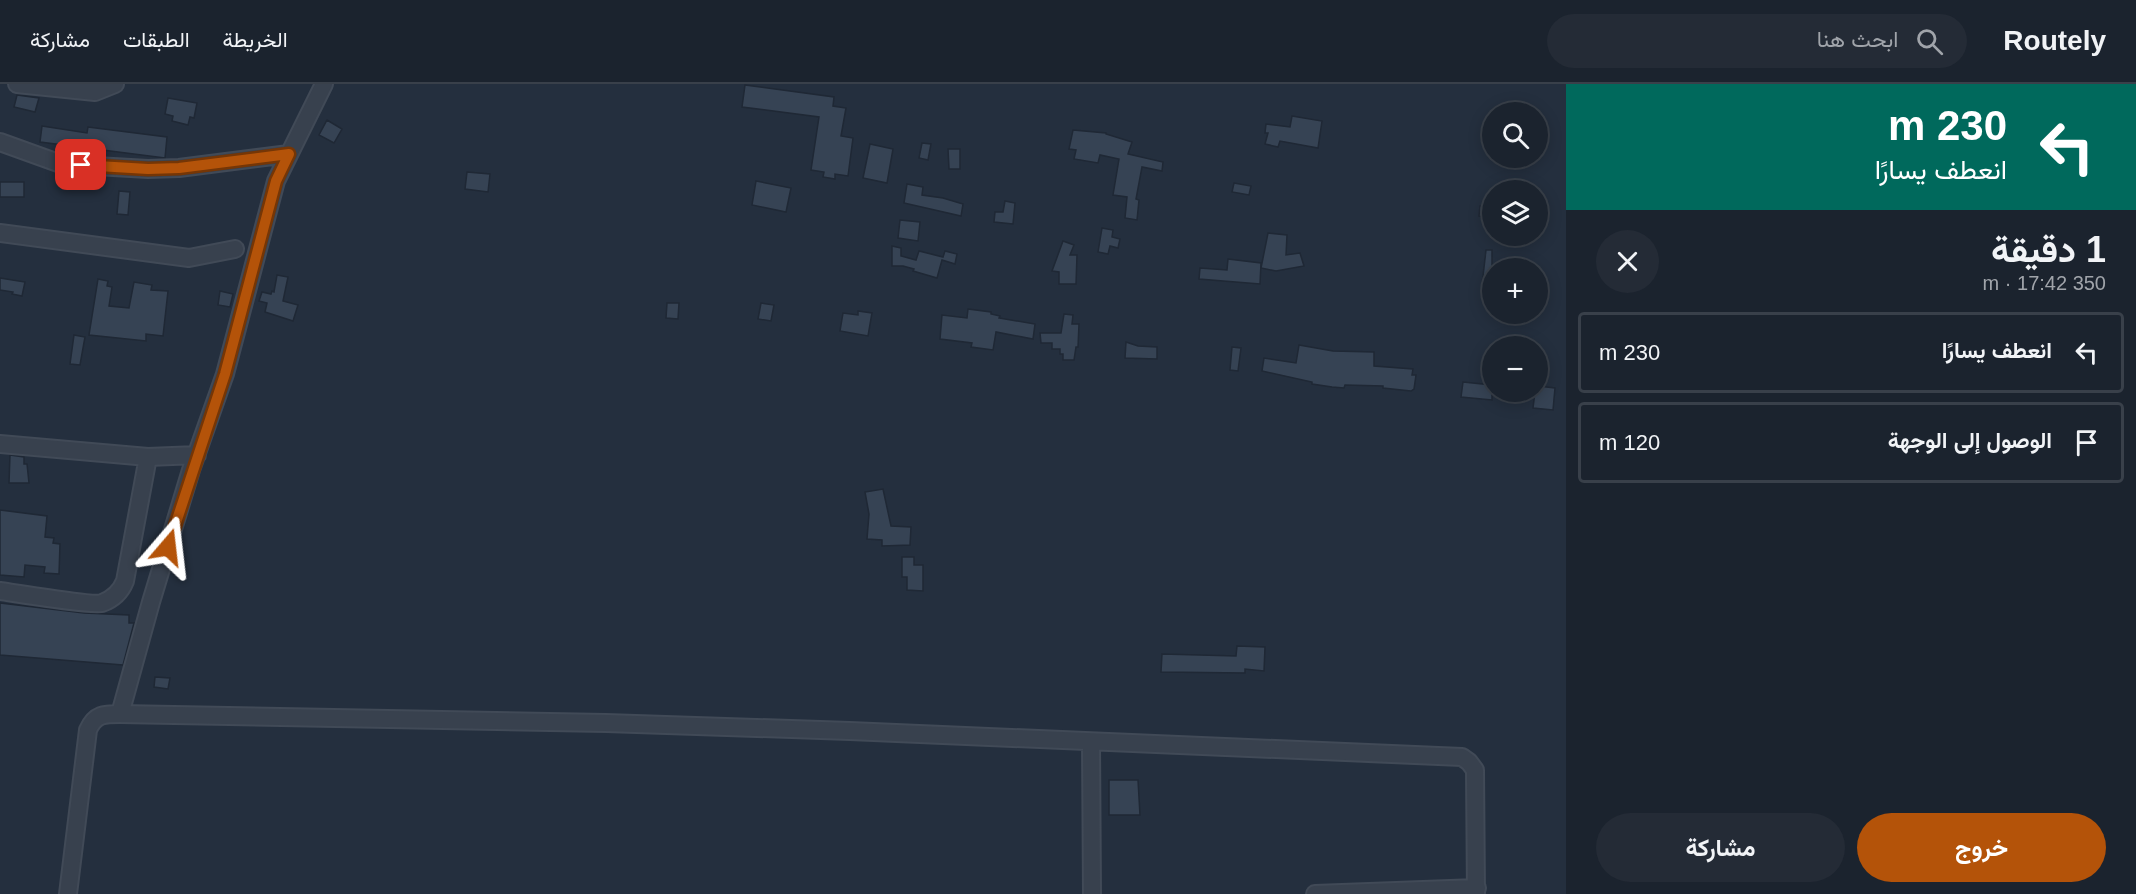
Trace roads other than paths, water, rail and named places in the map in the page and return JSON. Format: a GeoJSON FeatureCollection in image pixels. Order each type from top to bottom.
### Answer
{"type":"FeatureCollection","features":[{"type":"Feature","properties":{"kind":"street"},"geometry":{"type":"LineString","coordinates":[[17,84],[95,92],[115,84]]}},
{"type":"Feature","properties":{"kind":"street"},"geometry":{"type":"LineString","coordinates":[[120,714],[151,602],[225,374],[276,181],[324,84]]}},
{"type":"Feature","properties":{"kind":"street"},"geometry":{"type":"LineString","coordinates":[[0,142],[61,164],[148,169],[179,168],[289,154]]}},
{"type":"Feature","properties":{"kind":"street"},"geometry":{"type":"LineString","coordinates":[[0,233],[189,258],[235,249]]}},
{"type":"Feature","properties":{"kind":"street"},"geometry":{"type":"LineString","coordinates":[[0,444],[148,457],[197,455]]}},
{"type":"Feature","properties":{"kind":"street"},"geometry":{"type":"LineString","coordinates":[[0,591],[100,604],[116,595],[124,581],[148,457]]}},
{"type":"Feature","properties":{"kind":"street"},"geometry":{"type":"LineString","coordinates":[[68,894],[88,730],[101,714],[617,723],[962,735],[1462,757],[1469,762],[1475,770],[1476,891],[1316,894]]}},
{"type":"Feature","properties":{"kind":"street"},"geometry":{"type":"LineString","coordinates":[[1091,742],[1092,894]]}}]}
